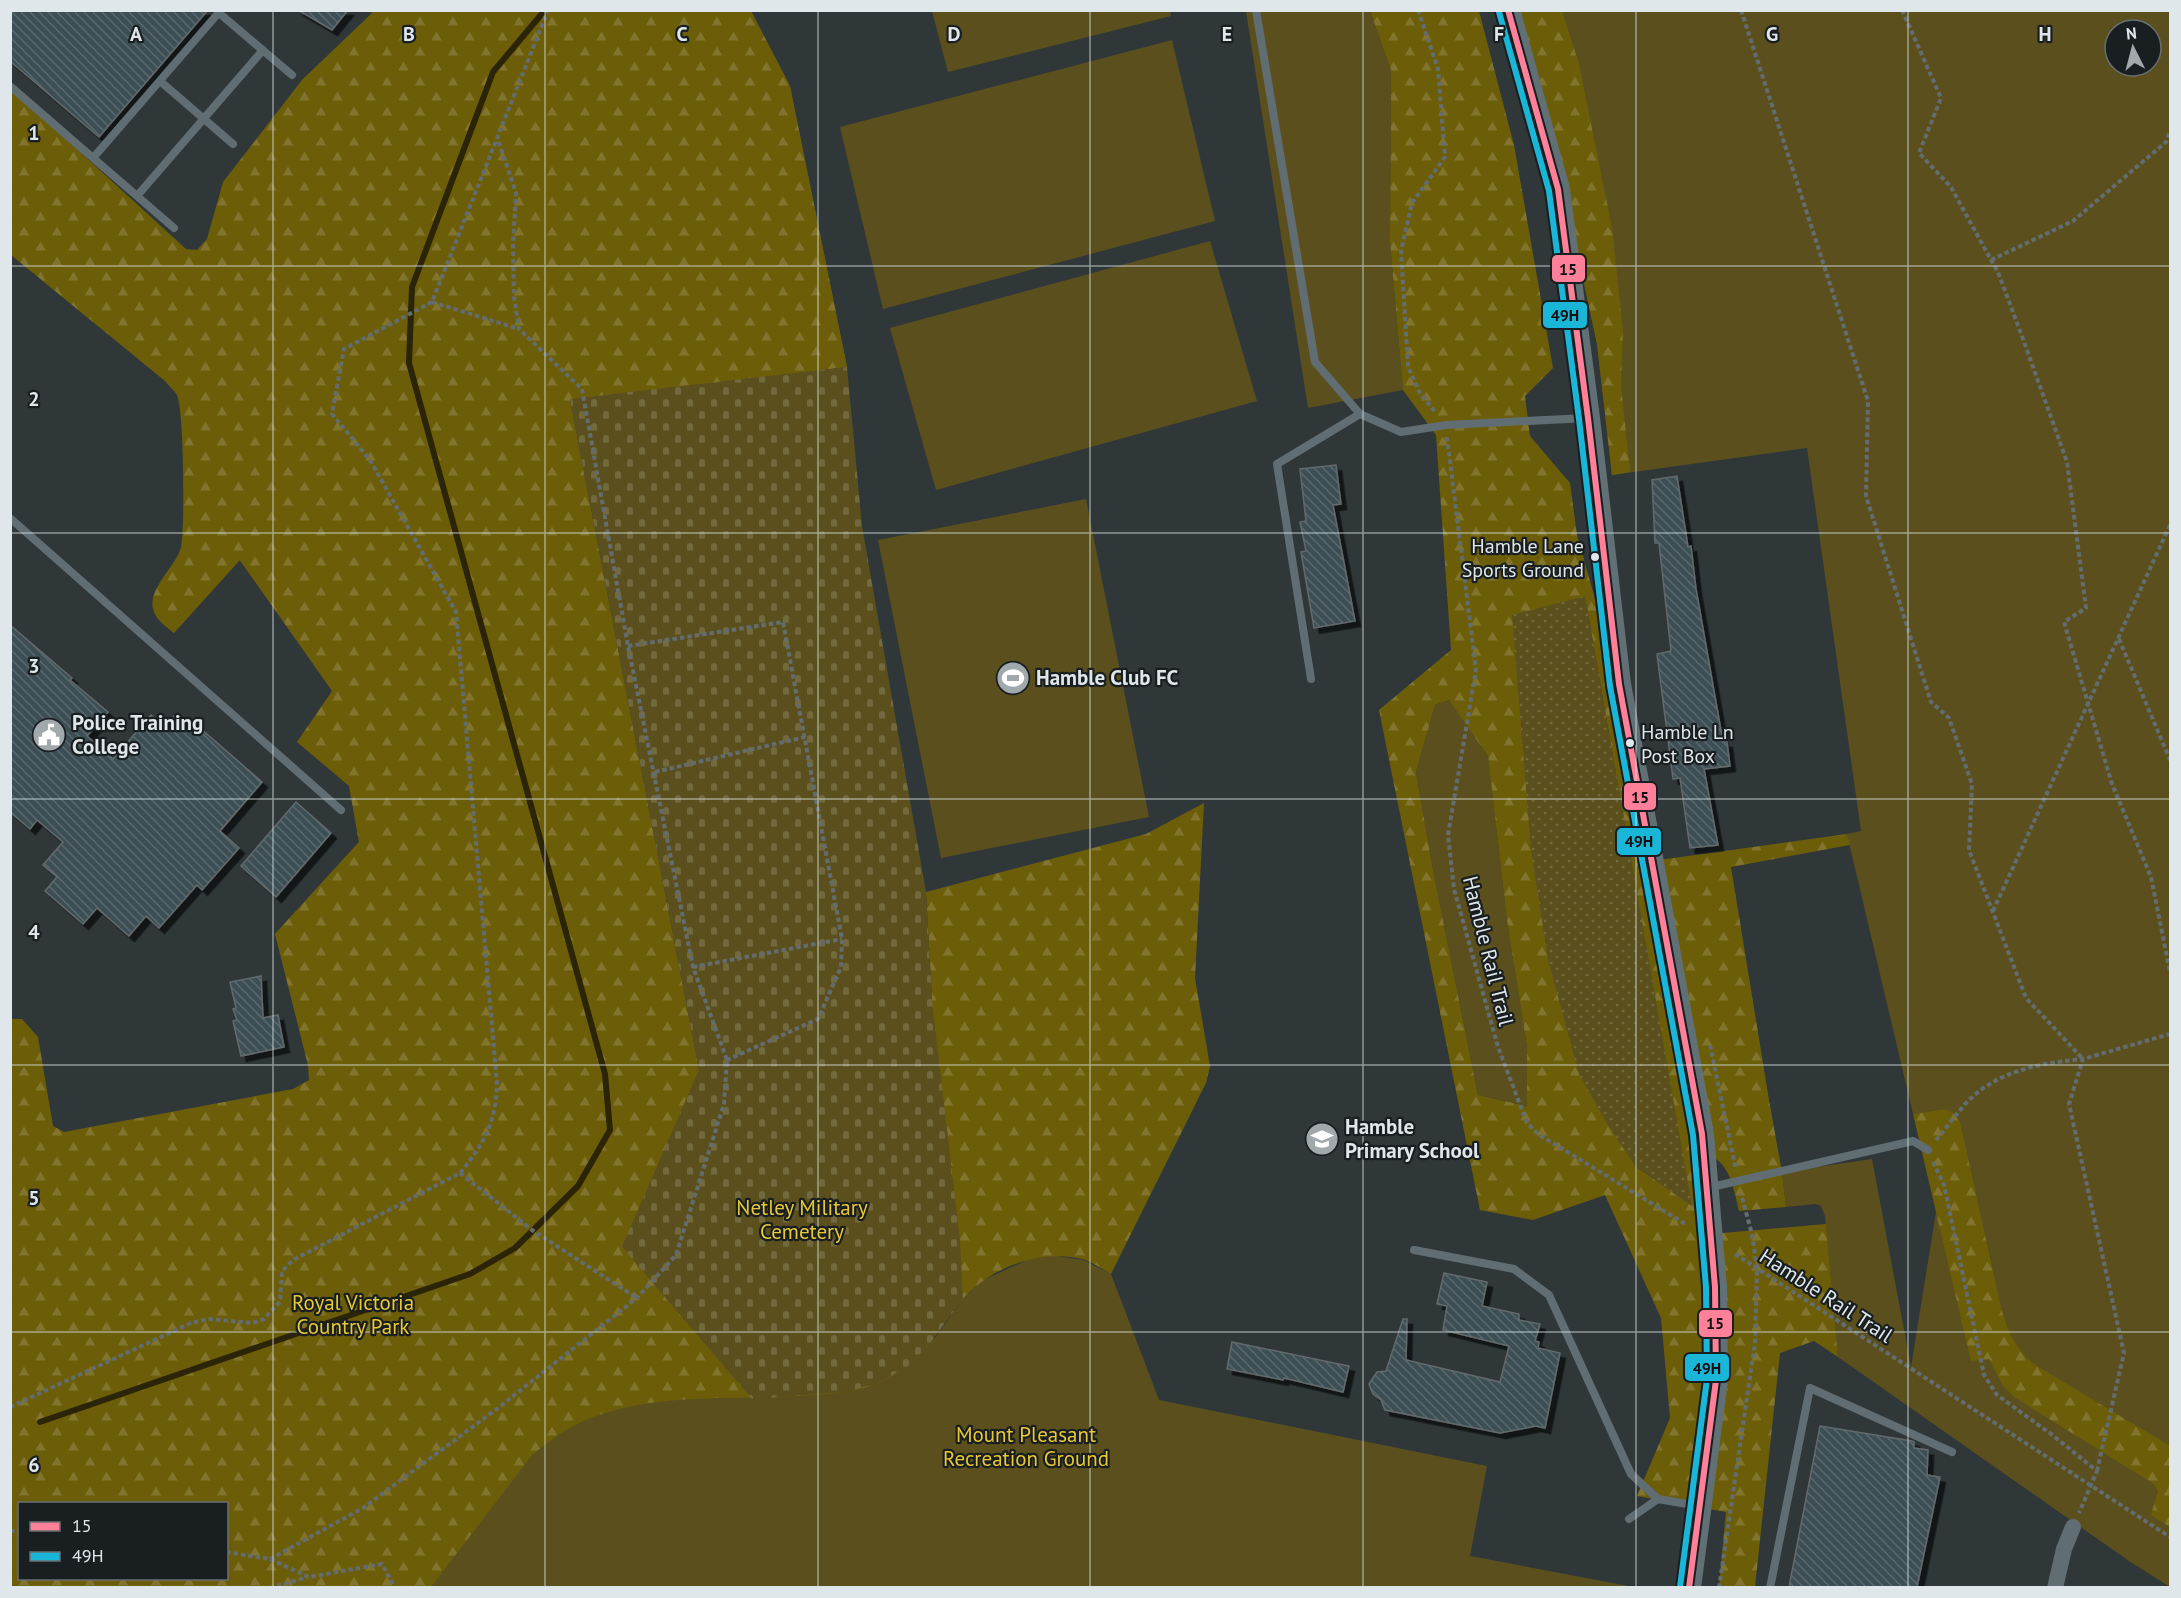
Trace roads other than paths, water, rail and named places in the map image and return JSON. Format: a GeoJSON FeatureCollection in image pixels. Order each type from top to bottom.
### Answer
{"type":"FeatureCollection","features":[{"type":"Feature","properties":{"kind":"main road"},"geometry":{"type":"LineString","coordinates":[[1508,10],[1557,189],[1588,418],[1619,684],[1702,1134],[1715,1287],[1716,1380],[1689,1587]]}},
{"type":"Feature","properties":{"kind":"street"},"geometry":{"type":"LineString","coordinates":[[2055,1587],[2059,1567],[2073,1527]]}},
{"type":"Feature","properties":{"kind":"lane"},"geometry":{"type":"LineString","coordinates":[[1256,10],[1315,362],[1360,414],[1401,432],[1446,425],[1588,418]]}},
{"type":"Feature","properties":{"kind":"lane"},"geometry":{"type":"LineString","coordinates":[[93,158],[220,12],[292,75]]}},
{"type":"Feature","properties":{"kind":"lane"},"geometry":{"type":"LineString","coordinates":[[137,196],[262,50]]}},
{"type":"Feature","properties":{"kind":"lane"},"geometry":{"type":"LineString","coordinates":[[160,81],[233,144]]}},
{"type":"Feature","properties":{"kind":"lane"},"geometry":{"type":"LineString","coordinates":[[10,86],[174,228]]}},
{"type":"Feature","properties":{"kind":"lane"},"geometry":{"type":"LineString","coordinates":[[1311,679],[1277,464],[1360,414]]}},
{"type":"Feature","properties":{"kind":"lane"},"geometry":{"type":"LineString","coordinates":[[10,518],[341,810]]}},
{"type":"Feature","properties":{"kind":"lane"},"geometry":{"type":"LineString","coordinates":[[1707,1189],[1913,1141],[1928,1150]]}},
{"type":"Feature","properties":{"kind":"lane"},"geometry":{"type":"LineString","coordinates":[[1414,1250],[1514,1269],[1549,1295],[1631,1474],[1658,1499],[1699,1506]]}},
{"type":"Feature","properties":{"kind":"lane"},"geometry":{"type":"LineString","coordinates":[[1770,1587],[1810,1388],[1952,1452]]}},
{"type":"Feature","properties":{"kind":"lane"},"geometry":{"type":"LineString","coordinates":[[1629,1519],[1658,1499]]}},
{"type":"Feature","properties":{"kind":"waterway"},"geometry":{"type":"LineString","coordinates":[[40,1422],[470,1274],[515,1248],[578,1186],[610,1130],[605,1074],[409,363],[412,287],[493,72],[545,10]]}},
{"type":"Feature","properties":{"kind":"place","name":"Hamble Lane Sports Ground"},"geometry":{"type":"Point","coordinates":[1595,557]}},
{"type":"Feature","properties":{"kind":"place","name":"Hamble Club FC"},"geometry":{"type":"Point","coordinates":[1013,678]}},
{"type":"Feature","properties":{"kind":"place","name":"Police Training College"},"geometry":{"type":"Point","coordinates":[49,735]}},
{"type":"Feature","properties":{"kind":"place","name":"Hamble Ln Post Box"},"geometry":{"type":"Point","coordinates":[1630,743]}},
{"type":"Feature","properties":{"kind":"place","name":"Hamble Primary School"},"geometry":{"type":"Point","coordinates":[1322,1139]}},
{"type":"Feature","properties":{"kind":"park label","name":"Netley Military Cemetery"},"geometry":{"type":"Point","coordinates":[802,1220]}},
{"type":"Feature","properties":{"kind":"park label","name":"Royal Victoria Country Park"},"geometry":{"type":"Point","coordinates":[353,1315]}},
{"type":"Feature","properties":{"kind":"park label","name":"Mount Pleasant Recreation Ground"},"geometry":{"type":"Point","coordinates":[1026,1447]}}]}
